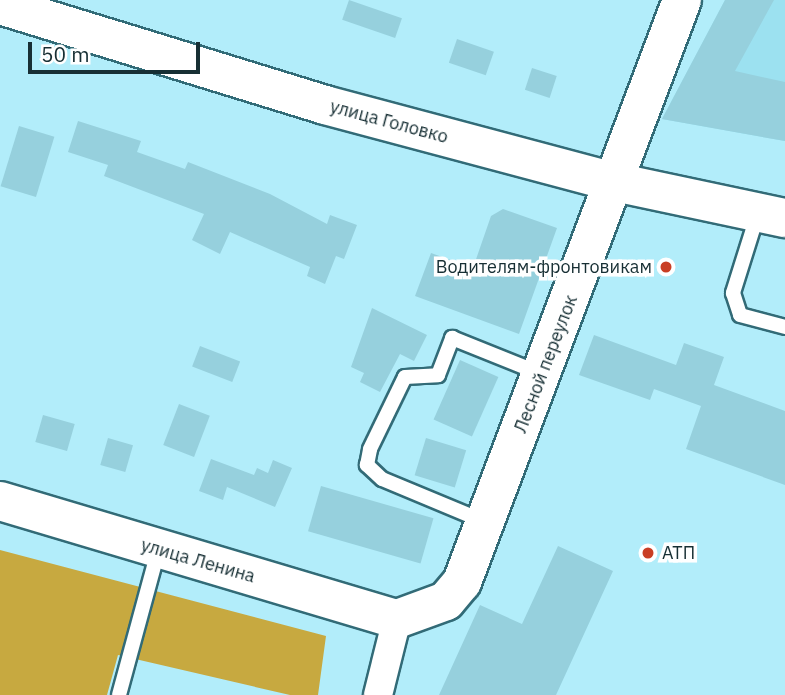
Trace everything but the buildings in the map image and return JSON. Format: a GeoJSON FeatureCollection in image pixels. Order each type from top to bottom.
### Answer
{"type":"FeatureCollection","features":[{"type":"Feature","properties":{"kind":"main road","name":"Лесной переулок"},"geometry":{"type":"LineString","coordinates":[[397,619],[446,601],[462,582],[615,182],[681,0]]}},
{"type":"Feature","properties":{"kind":"main road","name":"улица Головко"},"geometry":{"type":"LineString","coordinates":[[0,5],[325,105],[615,182],[772,215]]}},
{"type":"Feature","properties":{"kind":"main road","name":"улица Ленина"},"geometry":{"type":"LineString","coordinates":[[0,501],[397,619]]}},
{"type":"Feature","properties":{"kind":"street"},"geometry":{"type":"LineString","coordinates":[[378,695],[397,619]]}},
{"type":"Feature","properties":{"kind":"lane"},"geometry":{"type":"LineString","coordinates":[[772,215],[733,293],[740,315],[785,327]]}},
{"type":"Feature","properties":{"kind":"lane"},"geometry":{"type":"LineString","coordinates":[[485,522],[382,479],[367,465],[370,449],[405,377],[438,375],[452,338],[542,374]]}},
{"type":"Feature","properties":{"kind":"lane"},"geometry":{"type":"LineString","coordinates":[[119,695],[159,550]]}},
{"type":"Feature","properties":{"kind":"shaded area"},"geometry":{"type":"Polygon","coordinates":[[[725,0],[785,0],[785,141],[662,119],[725,0]]]}},
{"type":"Feature","properties":{"kind":"shaded area"},"geometry":{"type":"Polygon","coordinates":[[[0,550],[326,636],[318,695],[290,695],[118,655],[107,695],[0,695],[0,550]]]}},
{"type":"Feature","properties":{"kind":"place","name":"Водителям-фронтовикам"},"geometry":{"type":"Point","coordinates":[666,267]}},
{"type":"Feature","properties":{"kind":"place","name":"АТП"},"geometry":{"type":"Point","coordinates":[648,553]}}]}
